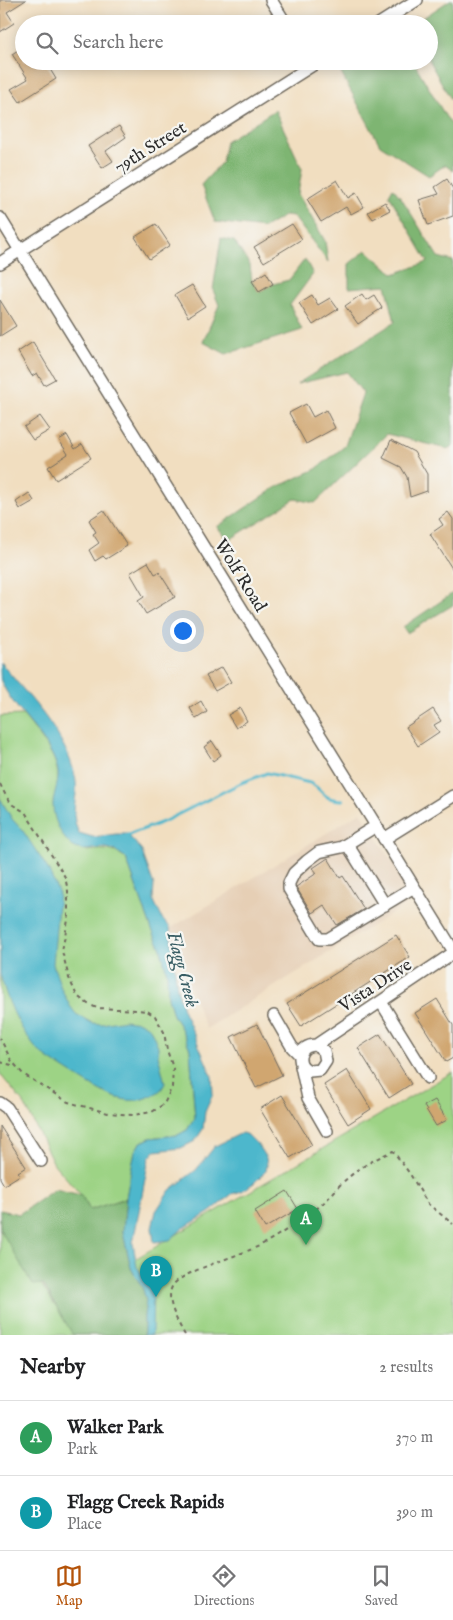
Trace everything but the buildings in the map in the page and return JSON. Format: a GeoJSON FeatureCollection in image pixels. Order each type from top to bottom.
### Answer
{"type":"FeatureCollection","features":[{"type":"Feature","properties":{"kind":"street"},"geometry":{"type":"LineString","coordinates":[[271,0],[280,15]]}},
{"type":"Feature","properties":{"kind":"street"},"geometry":{"type":"LineString","coordinates":[[393,15],[417,0]]}},
{"type":"Feature","properties":{"kind":"street","name":"79th Street"},"geometry":{"type":"LineString","coordinates":[[0,262],[302,70]]}},
{"type":"Feature","properties":{"kind":"street","name":"Wolf Road"},"geometry":{"type":"LineString","coordinates":[[0,218],[453,952]]}},
{"type":"Feature","properties":{"kind":"street"},"geometry":{"type":"LineString","coordinates":[[384,839],[453,796]]}},
{"type":"Feature","properties":{"kind":"street"},"geometry":{"type":"LineString","coordinates":[[376,826],[342,847],[320,852],[294,873],[289,883],[290,889],[319,938],[328,939],[414,887]]}},
{"type":"Feature","properties":{"kind":"street"},"geometry":{"type":"LineString","coordinates":[[347,844],[385,905]]}},
{"type":"Feature","properties":{"kind":"street","name":"Vista Drive"},"geometry":{"type":"LineString","coordinates":[[300,1060],[306,1047],[316,1045],[453,952]]}},
{"type":"Feature","properties":{"kind":"street"},"geometry":{"type":"LineString","coordinates":[[382,1002],[428,1078]]}},
{"type":"Feature","properties":{"kind":"street"},"geometry":{"type":"LineString","coordinates":[[274,1016],[300,1060],[310,1072],[320,1070],[326,1061],[324,1051],[316,1045]]}},
{"type":"Feature","properties":{"kind":"street"},"geometry":{"type":"LineString","coordinates":[[300,1060],[308,1098],[327,1131]]}},
{"type":"Feature","properties":{"kind":"street"},"geometry":{"type":"LineString","coordinates":[[0,1103],[7,1108],[41,1162]]}},
{"type":"Feature","properties":{"kind":"path"},"geometry":{"type":"LineString","coordinates":[[0,784],[13,805],[25,812],[65,877],[68,891],[68,920],[62,950],[69,978],[77,996],[97,1008],[138,1010],[155,1016],[164,1032],[173,1068],[172,1086],[164,1104],[152,1112],[133,1115],[108,1113],[68,1102],[31,1080],[16,1066],[0,1038]]}},
{"type":"Feature","properties":{"kind":"path"},"geometry":{"type":"LineString","coordinates":[[0,1062],[16,1066]]}},
{"type":"Feature","properties":{"kind":"path"},"geometry":{"type":"LineString","coordinates":[[185,1335],[178,1322],[169,1296],[172,1285],[183,1277],[259,1246],[294,1225],[322,1204],[351,1175],[372,1160],[393,1151],[410,1174],[428,1204],[453,1224]]}},
{"type":"Feature","properties":{"kind":"shaded area"},"geometry":{"type":"Polygon","coordinates":[[[361,812],[415,899],[206,1029],[168,930],[361,812]]]}},
{"type":"Feature","properties":{"kind":"green space"},"geometry":{"type":"Polygon","coordinates":[[[450,0],[453,0],[453,103],[434,70],[438,70],[438,15],[428,15],[450,0]]]}},
{"type":"Feature","properties":{"kind":"green space"},"geometry":{"type":"Polygon","coordinates":[[[418,70],[446,117],[453,125],[453,171],[445,165],[429,176],[380,145],[340,71],[418,70]]]}},
{"type":"Feature","properties":{"kind":"green space"},"geometry":{"type":"Polygon","coordinates":[[[275,110],[302,169],[298,194],[325,241],[328,262],[293,216],[286,215],[264,228],[215,222],[201,185],[222,162],[226,141],[275,110]]]}},
{"type":"Feature","properties":{"kind":"green space"},"geometry":{"type":"Polygon","coordinates":[[[393,188],[402,199],[438,257],[453,261],[453,446],[447,449],[387,434],[315,503],[295,499],[229,540],[217,527],[275,488],[316,469],[345,446],[363,393],[347,372],[297,384],[395,322],[386,285],[349,288],[349,264],[366,250],[394,274],[428,262],[389,195],[393,188]]]}},
{"type":"Feature","properties":{"kind":"green space"},"geometry":{"type":"Polygon","coordinates":[[[221,238],[234,241],[250,265],[252,281],[259,292],[273,284],[289,280],[305,259],[313,274],[290,305],[302,330],[226,354],[203,342],[219,305],[213,290],[221,238]]]}},
{"type":"Feature","properties":{"kind":"green space"},"geometry":{"type":"Polygon","coordinates":[[[453,593],[453,605],[407,633],[403,627],[453,593]]]}},
{"type":"Feature","properties":{"kind":"green space"},"geometry":{"type":"Polygon","coordinates":[[[23,715],[43,741],[55,762],[58,782],[53,804],[87,851],[107,850],[117,852],[126,858],[152,930],[160,946],[167,973],[168,997],[173,1015],[190,1049],[195,1118],[187,1130],[178,1135],[150,1138],[140,1143],[135,1151],[126,1198],[90,1210],[81,1195],[54,1164],[25,1105],[0,1074],[0,716],[23,715]]]}},
{"type":"Feature","properties":{"kind":"green space"},"geometry":{"type":"Polygon","coordinates":[[[453,1072],[453,1335],[0,1335],[0,1218],[55,1306],[453,1072]]]}},
{"type":"Feature","properties":{"kind":"green space"},"geometry":{"type":"Polygon","coordinates":[[[55,1189],[81,1195],[90,1210],[126,1198],[123,1232],[131,1268],[143,1289],[146,1301],[144,1335],[73,1335],[43,1284],[33,1285],[0,1229],[0,1210],[19,1214],[55,1189]]]}},
{"type":"Feature","properties":{"kind":"water"},"geometry":{"type":"Polygon","coordinates":[[[0,662],[44,715],[63,744],[75,776],[74,818],[79,833],[93,837],[127,834],[141,849],[154,885],[153,899],[163,920],[170,927],[177,988],[183,1009],[212,1076],[213,1094],[205,1112],[203,1129],[195,1141],[181,1148],[155,1151],[149,1158],[133,1243],[137,1267],[153,1289],[152,1335],[144,1335],[146,1301],[143,1289],[131,1268],[123,1232],[126,1198],[135,1151],[140,1143],[150,1138],[178,1135],[187,1130],[195,1118],[190,1049],[173,1015],[168,997],[167,973],[160,946],[152,930],[126,858],[116,851],[106,848],[80,850],[72,846],[61,833],[54,816],[53,805],[58,777],[57,767],[46,744],[14,703],[1,681],[0,662]]]}},
{"type":"Feature","properties":{"kind":"water"},"geometry":{"type":"Polygon","coordinates":[[[0,798],[12,819],[23,831],[48,869],[59,894],[53,964],[61,988],[70,1006],[76,1014],[92,1023],[102,1024],[125,1020],[140,1022],[150,1028],[158,1046],[158,1055],[165,1083],[156,1093],[138,1100],[128,1100],[118,1098],[98,1089],[42,1054],[28,1038],[18,1020],[9,1002],[0,974],[0,798]]]}},
{"type":"Feature","properties":{"kind":"water"},"geometry":{"type":"Polygon","coordinates":[[[242,1133],[248,1135],[257,1144],[266,1158],[266,1171],[254,1183],[242,1191],[232,1194],[210,1212],[182,1229],[170,1240],[154,1242],[152,1228],[156,1211],[170,1190],[196,1170],[215,1146],[242,1133]]]}},
{"type":"Feature","properties":{"kind":"waterway"},"geometry":{"type":"LineString","coordinates":[[125,836],[163,822],[241,783],[267,773],[310,783],[326,796],[343,800]]}},
{"type":"Feature","properties":{"kind":"place","name":"Walker Park"},"geometry":{"type":"Point","coordinates":[306,1245]}},
{"type":"Feature","properties":{"kind":"place","name":"Flagg Creek Rapids"},"geometry":{"type":"Point","coordinates":[156,1297]}},
{"type":"Feature","properties":{"kind":"water label","name":"Flagg Creek"},"geometry":{"type":"Point","coordinates":[184,969]}}]}
